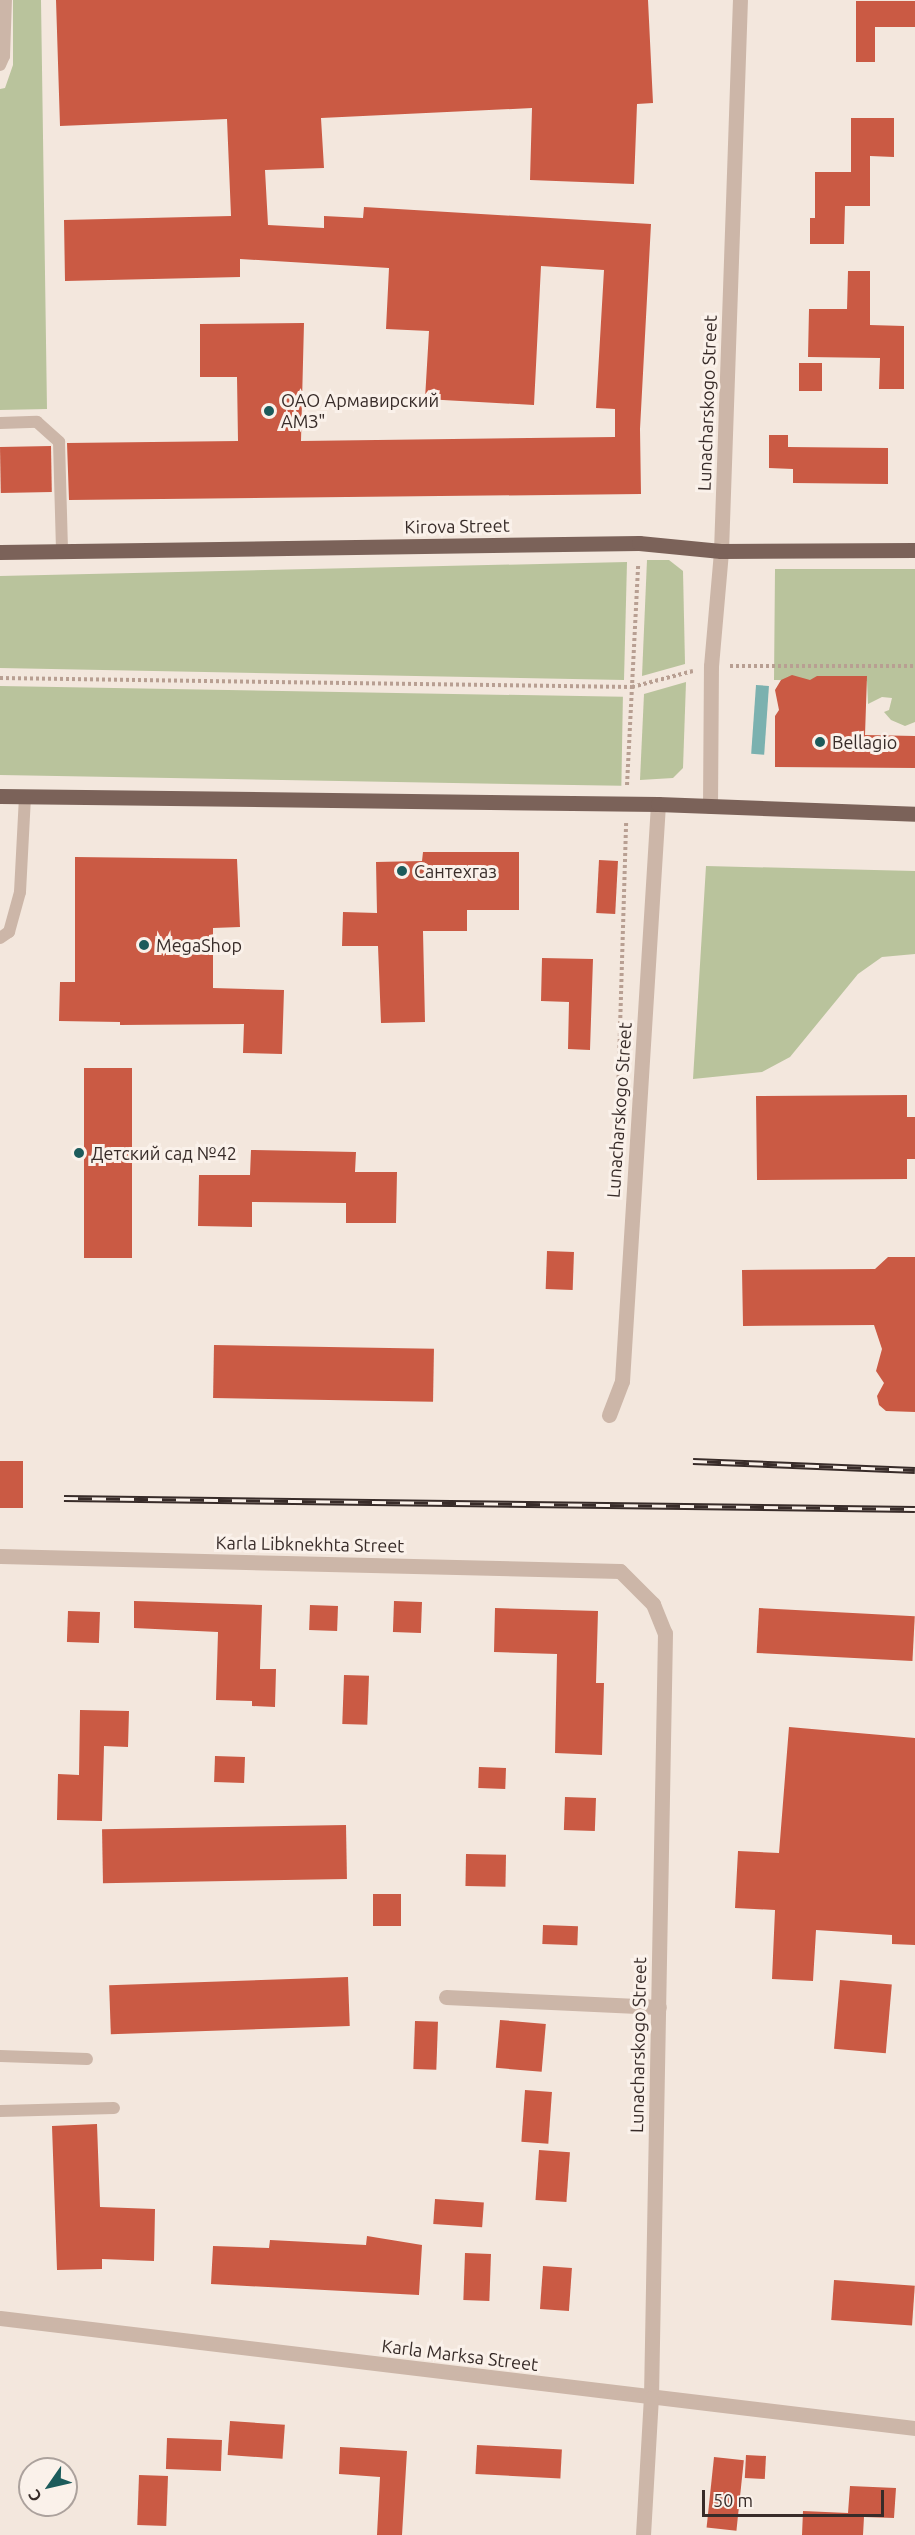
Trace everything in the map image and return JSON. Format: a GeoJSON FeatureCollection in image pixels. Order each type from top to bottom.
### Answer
{"type":"FeatureCollection","features":[{"type":"Feature","properties":{"kind":"main road","name":"Kirova Street"},"geometry":{"type":"LineString","coordinates":[[0,552],[639,543],[721,551],[915,550]]}},
{"type":"Feature","properties":{"kind":"main road"},"geometry":{"type":"LineString","coordinates":[[0,796],[658,804],[915,814]]}},
{"type":"Feature","properties":{"kind":"street","name":"Lunacharskogo Street"},"geometry":{"type":"LineString","coordinates":[[710,806],[711,666],[721,551],[740,0]]}},
{"type":"Feature","properties":{"kind":"street","name":"Lunacharskogo Street"},"geometry":{"type":"LineString","coordinates":[[609,1415],[622,1381],[658,804]]}},
{"type":"Feature","properties":{"kind":"street","name":"Karla Libknekhta Street"},"geometry":{"type":"LineString","coordinates":[[0,1556],[620,1571]]}},
{"type":"Feature","properties":{"kind":"street","name":"Lunacharskogo Street"},"geometry":{"type":"LineString","coordinates":[[620,1571],[653,1604],[665,1633],[651,2398],[643,2535]]}},
{"type":"Feature","properties":{"kind":"street"},"geometry":{"type":"LineString","coordinates":[[446,1996],[659,2007]]}},
{"type":"Feature","properties":{"kind":"street","name":"Karla Marksa Street"},"geometry":{"type":"LineString","coordinates":[[0,2318],[915,2428]]}},
{"type":"Feature","properties":{"kind":"lane"},"geometry":{"type":"LineString","coordinates":[[0,65],[4,56],[6,0]]}},
{"type":"Feature","properties":{"kind":"lane"},"geometry":{"type":"LineString","coordinates":[[0,423],[37,422],[59,442],[62,550]]}},
{"type":"Feature","properties":{"kind":"lane"},"geometry":{"type":"LineString","coordinates":[[0,938],[9,932],[20,892],[25,796]]}},
{"type":"Feature","properties":{"kind":"lane"},"geometry":{"type":"LineString","coordinates":[[0,2056],[87,2060]]}},
{"type":"Feature","properties":{"kind":"lane"},"geometry":{"type":"LineString","coordinates":[[0,2111],[114,2108]]}},
{"type":"Feature","properties":{"kind":"path"},"geometry":{"type":"LineString","coordinates":[[627,786],[638,565]]}},
{"type":"Feature","properties":{"kind":"path"},"geometry":{"type":"LineString","coordinates":[[0,678],[632,687],[711,666],[915,666]]}},
{"type":"Feature","properties":{"kind":"green space"},"geometry":{"type":"Polygon","coordinates":[[[13,0],[41,0],[47,409],[0,410],[0,89],[5,88],[13,65],[13,0]]]}},
{"type":"Feature","properties":{"kind":"green space"},"geometry":{"type":"Polygon","coordinates":[[[647,560],[669,560],[683,571],[685,664],[642,676],[647,560]]]}},
{"type":"Feature","properties":{"kind":"green space"},"geometry":{"type":"Polygon","coordinates":[[[627,562],[624,680],[0,668],[0,576],[627,562]]]}},
{"type":"Feature","properties":{"kind":"green space"},"geometry":{"type":"Polygon","coordinates":[[[775,569],[915,569],[915,722],[905,726],[891,720],[884,712],[889,710],[892,698],[882,697],[868,704],[867,681],[774,680],[775,569]]]}},
{"type":"Feature","properties":{"kind":"green space"},"geometry":{"type":"Polygon","coordinates":[[[686,682],[683,768],[673,778],[640,780],[644,694],[686,682]]]}},
{"type":"Feature","properties":{"kind":"green space"},"geometry":{"type":"Polygon","coordinates":[[[0,686],[623,697],[621,786],[0,775],[0,686]]]}},
{"type":"Feature","properties":{"kind":"green space"},"geometry":{"type":"Polygon","coordinates":[[[706,866],[915,871],[915,954],[882,957],[858,974],[790,1057],[762,1072],[693,1079],[706,866]]]}},
{"type":"Feature","properties":{"kind":"water"},"geometry":{"type":"Polygon","coordinates":[[[756,685],[769,686],[764,755],[751,754],[756,685]]]}},
{"type":"Feature","properties":{"kind":"building"},"geometry":{"type":"Polygon","coordinates":[[[56,0],[648,0],[653,103],[637,104],[634,184],[530,180],[532,108],[321,118],[324,168],[265,170],[268,225],[324,228],[324,216],[363,218],[364,207],[651,224],[640,429],[641,494],[69,500],[67,443],[238,441],[237,377],[200,377],[200,324],[304,323],[301,441],[615,437],[615,409],[596,408],[604,270],[541,266],[534,405],[425,399],[429,331],[386,329],[389,268],[240,259],[240,277],[65,281],[64,220],[231,216],[227,119],[60,126],[56,0]]]}},
{"type":"Feature","properties":{"kind":"building"},"geometry":{"type":"Polygon","coordinates":[[[856,1],[915,1],[915,27],[875,27],[875,62],[856,62],[856,1]]]}},
{"type":"Feature","properties":{"kind":"building"},"geometry":{"type":"Polygon","coordinates":[[[851,118],[894,118],[894,157],[870,156],[870,206],[845,206],[844,244],[810,244],[810,218],[815,218],[815,172],[851,172],[851,118]]]}},
{"type":"Feature","properties":{"kind":"building"},"geometry":{"type":"Polygon","coordinates":[[[848,271],[870,271],[870,325],[904,326],[904,389],[879,389],[880,358],[808,357],[809,309],[847,309],[848,271]]]}},
{"type":"Feature","properties":{"kind":"building"},"geometry":{"type":"Polygon","coordinates":[[[799,363],[822,363],[822,391],[799,391],[799,363]]]}},
{"type":"Feature","properties":{"kind":"building"},"geometry":{"type":"Polygon","coordinates":[[[769,435],[788,435],[788,447],[888,448],[888,484],[793,483],[793,469],[769,468],[769,435]]]}},
{"type":"Feature","properties":{"kind":"building"},"geometry":{"type":"Polygon","coordinates":[[[51,446],[52,492],[1,493],[0,447],[51,446]]]}},
{"type":"Feature","properties":{"kind":"building","name":"Bellagio"},"geometry":{"type":"Polygon","coordinates":[[[792,675],[810,680],[817,676],[867,676],[865,735],[915,736],[915,768],[775,767],[775,716],[779,710],[775,690],[781,680],[792,675]]]}},
{"type":"Feature","properties":{"kind":"building"},"geometry":{"type":"Polygon","coordinates":[[[423,852],[519,852],[519,910],[467,910],[467,931],[423,931],[425,1022],[381,1023],[378,946],[342,946],[343,912],[377,913],[376,862],[422,861],[423,852]]]}},
{"type":"Feature","properties":{"kind":"building","name":"MegaShop"},"geometry":{"type":"Polygon","coordinates":[[[75,857],[237,859],[240,927],[213,928],[213,988],[284,990],[282,1054],[243,1053],[244,1024],[120,1025],[120,1022],[59,1021],[60,982],[75,982],[75,857]]]}},
{"type":"Feature","properties":{"kind":"building"},"geometry":{"type":"Polygon","coordinates":[[[599,860],[618,861],[615,914],[596,913],[599,860]]]}},
{"type":"Feature","properties":{"kind":"building"},"geometry":{"type":"Polygon","coordinates":[[[542,958],[593,959],[590,1050],[568,1049],[569,1002],[541,1001],[542,958]]]}},
{"type":"Feature","properties":{"kind":"building"},"geometry":{"type":"Polygon","coordinates":[[[84,1068],[132,1068],[132,1258],[84,1258],[84,1068]]]}},
{"type":"Feature","properties":{"kind":"building"},"geometry":{"type":"Polygon","coordinates":[[[907,1095],[907,1117],[915,1117],[915,1159],[907,1159],[907,1179],[757,1180],[756,1096],[907,1095]]]}},
{"type":"Feature","properties":{"kind":"building"},"geometry":{"type":"Polygon","coordinates":[[[251,1150],[356,1152],[355,1172],[397,1172],[396,1223],[346,1223],[346,1203],[252,1202],[252,1227],[198,1226],[199,1175],[250,1175],[251,1150]]]}},
{"type":"Feature","properties":{"kind":"building"},"geometry":{"type":"Polygon","coordinates":[[[547,1251],[574,1252],[573,1290],[546,1289],[547,1251]]]}},
{"type":"Feature","properties":{"kind":"building"},"geometry":{"type":"Polygon","coordinates":[[[888,1257],[915,1257],[915,1412],[886,1411],[879,1405],[877,1396],[884,1383],[876,1371],[882,1349],[874,1325],[743,1326],[742,1270],[875,1269],[888,1257]]]}},
{"type":"Feature","properties":{"kind":"building"},"geometry":{"type":"Polygon","coordinates":[[[214,1345],[434,1349],[433,1402],[213,1398],[214,1345]]]}},
{"type":"Feature","properties":{"kind":"building"},"geometry":{"type":"Polygon","coordinates":[[[0,1461],[23,1461],[23,1508],[0,1508],[0,1461]]]}},
{"type":"Feature","properties":{"kind":"building"},"geometry":{"type":"Polygon","coordinates":[[[134,1601],[262,1605],[260,1669],[276,1669],[275,1707],[252,1706],[252,1701],[216,1700],[218,1632],[134,1628],[134,1601]]]}},
{"type":"Feature","properties":{"kind":"building"},"geometry":{"type":"Polygon","coordinates":[[[394,1601],[422,1602],[421,1633],[393,1632],[394,1601]]]}},
{"type":"Feature","properties":{"kind":"building"},"geometry":{"type":"Polygon","coordinates":[[[310,1605],[338,1606],[337,1631],[309,1630],[310,1605]]]}},
{"type":"Feature","properties":{"kind":"building"},"geometry":{"type":"Polygon","coordinates":[[[495,1608],[598,1611],[596,1683],[604,1683],[602,1755],[555,1753],[557,1654],[494,1652],[495,1608]]]}},
{"type":"Feature","properties":{"kind":"building"},"geometry":{"type":"Polygon","coordinates":[[[759,1608],[915,1616],[912,1661],[757,1653],[759,1608]]]}},
{"type":"Feature","properties":{"kind":"building"},"geometry":{"type":"Polygon","coordinates":[[[68,1611],[100,1612],[99,1643],[67,1642],[68,1611]]]}},
{"type":"Feature","properties":{"kind":"building"},"geometry":{"type":"Polygon","coordinates":[[[344,1675],[369,1676],[367,1725],[342,1724],[344,1675]]]}},
{"type":"Feature","properties":{"kind":"building"},"geometry":{"type":"Polygon","coordinates":[[[80,1710],[129,1711],[128,1747],[104,1746],[102,1821],[57,1820],[58,1774],[79,1775],[80,1710]]]}},
{"type":"Feature","properties":{"kind":"building"},"geometry":{"type":"Polygon","coordinates":[[[789,1727],[915,1738],[915,1945],[892,1944],[892,1935],[816,1930],[813,1981],[772,1979],[775,1910],[735,1908],[738,1851],[779,1853],[789,1727]]]}},
{"type":"Feature","properties":{"kind":"building"},"geometry":{"type":"Polygon","coordinates":[[[215,1756],[245,1757],[244,1783],[214,1782],[215,1756]]]}},
{"type":"Feature","properties":{"kind":"building"},"geometry":{"type":"Polygon","coordinates":[[[479,1767],[506,1768],[505,1789],[478,1788],[479,1767]]]}},
{"type":"Feature","properties":{"kind":"building"},"geometry":{"type":"Polygon","coordinates":[[[565,1797],[596,1798],[595,1831],[564,1830],[565,1797]]]}},
{"type":"Feature","properties":{"kind":"building"},"geometry":{"type":"Polygon","coordinates":[[[346,1825],[347,1879],[103,1883],[102,1829],[346,1825]]]}},
{"type":"Feature","properties":{"kind":"building"},"geometry":{"type":"Polygon","coordinates":[[[466,1854],[506,1855],[505,1887],[465,1886],[466,1854]]]}},
{"type":"Feature","properties":{"kind":"building"},"geometry":{"type":"Polygon","coordinates":[[[373,1894],[401,1894],[401,1926],[373,1926],[373,1894]]]}},
{"type":"Feature","properties":{"kind":"building"},"geometry":{"type":"Polygon","coordinates":[[[543,1925],[578,1926],[577,1945],[542,1944],[543,1925]]]}},
{"type":"Feature","properties":{"kind":"building"},"geometry":{"type":"Polygon","coordinates":[[[348,1977],[350,2026],[111,2034],[109,1985],[348,1977]]]}},
{"type":"Feature","properties":{"kind":"building"},"geometry":{"type":"Polygon","coordinates":[[[840,1980],[892,1985],[886,2053],[834,2049],[840,1980]]]}},
{"type":"Feature","properties":{"kind":"building"},"geometry":{"type":"Polygon","coordinates":[[[500,2020],[546,2024],[542,2072],[496,2068],[500,2020]]]}},
{"type":"Feature","properties":{"kind":"building"},"geometry":{"type":"Polygon","coordinates":[[[415,2021],[438,2022],[436,2070],[413,2069],[415,2021]]]}},
{"type":"Feature","properties":{"kind":"building"},"geometry":{"type":"Polygon","coordinates":[[[525,2090],[552,2092],[548,2144],[521,2142],[525,2090]]]}},
{"type":"Feature","properties":{"kind":"building"},"geometry":{"type":"Polygon","coordinates":[[[97,2124],[100,2207],[155,2209],[154,2261],[102,2259],[102,2269],[57,2270],[52,2126],[97,2124]]]}},
{"type":"Feature","properties":{"kind":"building"},"geometry":{"type":"Polygon","coordinates":[[[539,2150],[570,2152],[566,2202],[536,2200],[539,2150]]]}},
{"type":"Feature","properties":{"kind":"building"},"geometry":{"type":"Polygon","coordinates":[[[435,2199],[484,2202],[482,2227],[433,2224],[435,2199]]]}},
{"type":"Feature","properties":{"kind":"building"},"geometry":{"type":"Polygon","coordinates":[[[367,2236],[422,2245],[419,2295],[211,2284],[213,2246],[269,2248],[270,2240],[366,2245],[367,2236]]]}},
{"type":"Feature","properties":{"kind":"building"},"geometry":{"type":"Polygon","coordinates":[[[465,2253],[491,2254],[489,2301],[463,2300],[465,2253]]]}},
{"type":"Feature","properties":{"kind":"building"},"geometry":{"type":"Polygon","coordinates":[[[543,2266],[572,2268],[569,2311],[540,2309],[543,2266]]]}},
{"type":"Feature","properties":{"kind":"building"},"geometry":{"type":"Polygon","coordinates":[[[834,2280],[915,2286],[912,2326],[831,2320],[834,2280]]]}},
{"type":"Feature","properties":{"kind":"building"},"geometry":{"type":"Polygon","coordinates":[[[230,2421],[285,2425],[282,2459],[228,2455],[230,2421]]]}},
{"type":"Feature","properties":{"kind":"building"},"geometry":{"type":"Polygon","coordinates":[[[167,2438],[222,2440],[221,2471],[166,2469],[167,2438]]]}},
{"type":"Feature","properties":{"kind":"building"},"geometry":{"type":"Polygon","coordinates":[[[477,2445],[562,2449],[560,2478],[475,2474],[477,2445]]]}},
{"type":"Feature","properties":{"kind":"building"},"geometry":{"type":"Polygon","coordinates":[[[340,2447],[407,2451],[402,2535],[377,2535],[380,2477],[339,2474],[340,2447]]]}},
{"type":"Feature","properties":{"kind":"building"},"geometry":{"type":"Polygon","coordinates":[[[746,2455],[766,2456],[765,2479],[745,2478],[746,2455]]]}},
{"type":"Feature","properties":{"kind":"building"},"geometry":{"type":"Polygon","coordinates":[[[714,2457],[744,2460],[736,2531],[707,2528],[714,2457]]]}},
{"type":"Feature","properties":{"kind":"building"},"geometry":{"type":"Polygon","coordinates":[[[139,2475],[168,2476],[166,2526],[137,2525],[139,2475]]]}},
{"type":"Feature","properties":{"kind":"building"},"geometry":{"type":"Polygon","coordinates":[[[850,2486],[896,2488],[894,2518],[864,2517],[863,2535],[802,2535],[803,2511],[848,2513],[850,2486]]]}},
{"type":"Feature","properties":{"kind":"railway"},"geometry":{"type":"LineString","coordinates":[[693,1461],[915,1470]]}},
{"type":"Feature","properties":{"kind":"railway"},"geometry":{"type":"LineString","coordinates":[[64,1498],[915,1509]]}},
{"type":"Feature","properties":{"kind":"place","name":"ОАО Армавирский АМЗ\""},"geometry":{"type":"Point","coordinates":[269,411]}},
{"type":"Feature","properties":{"kind":"place","name":"Bellagio"},"geometry":{"type":"Point","coordinates":[820,742]}},
{"type":"Feature","properties":{"kind":"place","name":"Сантехгаз"},"geometry":{"type":"Point","coordinates":[402,871]}},
{"type":"Feature","properties":{"kind":"place","name":"MegaShop"},"geometry":{"type":"Point","coordinates":[144,945]}},
{"type":"Feature","properties":{"kind":"place","name":"Детский сад №42"},"geometry":{"type":"Point","coordinates":[79,1153]}}]}
